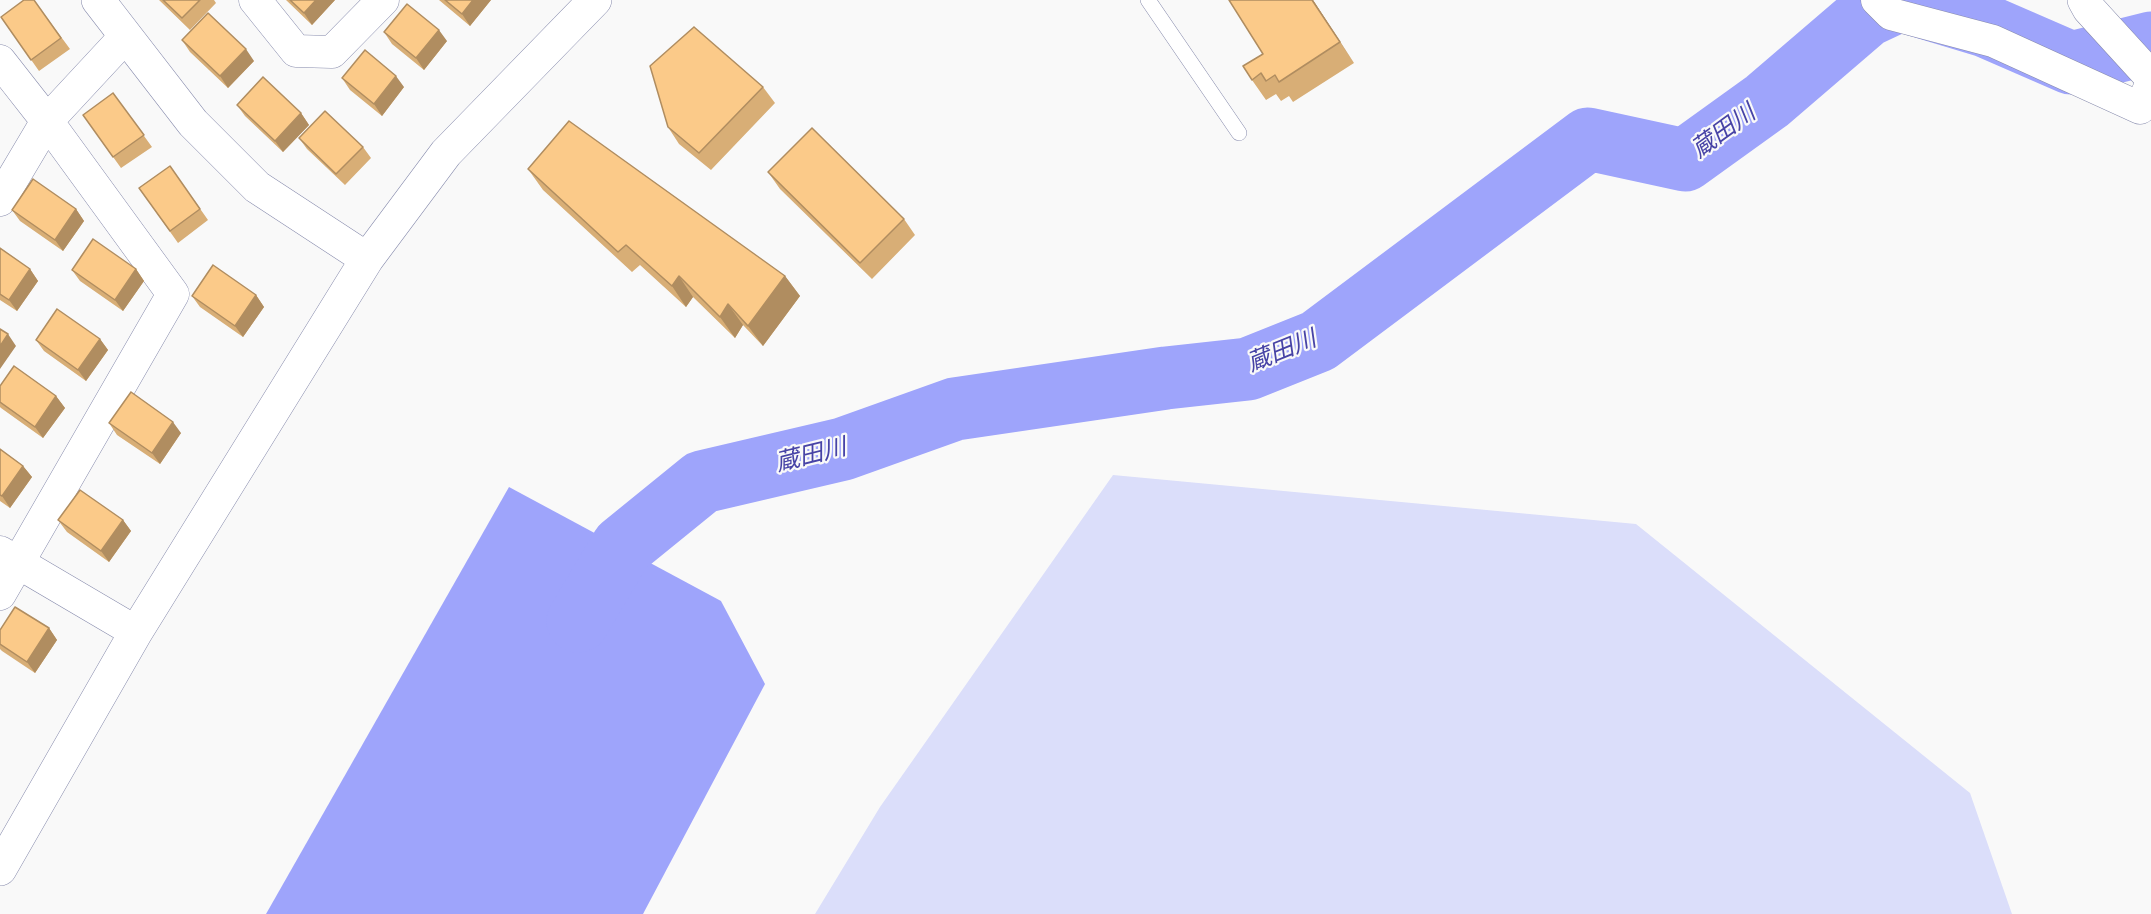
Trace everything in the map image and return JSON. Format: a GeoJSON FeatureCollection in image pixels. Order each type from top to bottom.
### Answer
{"type":"FeatureCollection","features":[{"type":"Feature","properties":{"kind":"street"},"geometry":{"type":"LineString","coordinates":[[98,0],[193,123],[257,187],[367,259]]}},
{"type":"Feature","properties":{"kind":"street"},"geometry":{"type":"LineString","coordinates":[[255,0],[296,51],[332,52],[383,0]]}},
{"type":"Feature","properties":{"kind":"street"},"geometry":{"type":"LineString","coordinates":[[0,869],[136,632],[367,259],[446,153],[596,0]]}},
{"type":"Feature","properties":{"kind":"street"},"geometry":{"type":"LineString","coordinates":[[1877,0],[1891,15],[1994,41],[2140,108],[2151,85]]}},
{"type":"Feature","properties":{"kind":"street"},"geometry":{"type":"LineString","coordinates":[[2084,0],[2089,9],[2151,77]]}},
{"type":"Feature","properties":{"kind":"street"},"geometry":{"type":"LineString","coordinates":[[0,200],[47,121],[125,37]]}},
{"type":"Feature","properties":{"kind":"street"},"geometry":{"type":"LineString","coordinates":[[0,61],[47,121],[173,294],[9,557],[0,594]]}},
{"type":"Feature","properties":{"kind":"street"},"geometry":{"type":"LineString","coordinates":[[9,557],[136,632]]}},
{"type":"Feature","properties":{"kind":"lane"},"geometry":{"type":"LineString","coordinates":[[1148,0],[1239,133]]}},
{"type":"Feature","properties":{"kind":"shaded area"},"geometry":{"type":"Polygon","coordinates":[[[1113,475],[1636,524],[1970,793],[2012,914],[815,914],[880,807],[1113,475]]]}},
{"type":"Feature","properties":{"kind":"water"},"geometry":{"type":"Polygon","coordinates":[[[509,487],[721,601],[765,684],[643,914],[266,914],[509,487]]]}},
{"type":"Feature","properties":{"kind":"building"},"geometry":{"type":"Polygon","coordinates":[[[24,0],[34,0],[61,38],[31,60],[1,17],[24,0]]]}},
{"type":"Feature","properties":{"kind":"building"},"geometry":{"type":"Polygon","coordinates":[[[163,0],[200,0],[182,18],[163,0]]]}},
{"type":"Feature","properties":{"kind":"building"},"geometry":{"type":"Polygon","coordinates":[[[290,0],[316,0],[304,13],[290,0]]]}},
{"type":"Feature","properties":{"kind":"building"},"geometry":{"type":"Polygon","coordinates":[[[445,0],[473,0],[462,14],[445,0]]]}},
{"type":"Feature","properties":{"kind":"building"},"geometry":{"type":"Polygon","coordinates":[[[1229,0],[1312,0],[1340,42],[1279,82],[1275,75],[1266,81],[1261,73],[1252,80],[1243,66],[1263,54],[1229,0]]]}},
{"type":"Feature","properties":{"kind":"building"},"geometry":{"type":"Polygon","coordinates":[[[407,4],[439,30],[416,58],[384,32],[407,4]]]}},
{"type":"Feature","properties":{"kind":"building"},"geometry":{"type":"Polygon","coordinates":[[[208,13],[246,49],[220,76],[182,40],[208,13]]]}},
{"type":"Feature","properties":{"kind":"building"},"geometry":{"type":"Polygon","coordinates":[[[694,27],[763,87],[699,153],[668,127],[650,66],[694,27]]]}},
{"type":"Feature","properties":{"kind":"building"},"geometry":{"type":"Polygon","coordinates":[[[365,50],[396,76],[374,104],[342,78],[365,50]]]}},
{"type":"Feature","properties":{"kind":"building"},"geometry":{"type":"Polygon","coordinates":[[[263,77],[301,113],[275,141],[237,105],[263,77]]]}},
{"type":"Feature","properties":{"kind":"building"},"geometry":{"type":"Polygon","coordinates":[[[113,93],[144,135],[113,157],[83,115],[113,93]]]}},
{"type":"Feature","properties":{"kind":"building"},"geometry":{"type":"Polygon","coordinates":[[[325,111],[363,147],[336,174],[299,138],[325,111]]]}},
{"type":"Feature","properties":{"kind":"building"},"geometry":{"type":"Polygon","coordinates":[[[569,121],[785,276],[748,326],[728,304],[720,317],[679,276],[672,286],[626,245],[618,252],[528,169],[569,121]]]}},
{"type":"Feature","properties":{"kind":"building"},"geometry":{"type":"Polygon","coordinates":[[[812,128],[904,219],[860,263],[768,172],[812,128]]]}},
{"type":"Feature","properties":{"kind":"building"},"geometry":{"type":"Polygon","coordinates":[[[170,166],[200,209],[170,231],[139,188],[170,166]]]}},
{"type":"Feature","properties":{"kind":"building"},"geometry":{"type":"Polygon","coordinates":[[[33,179],[76,209],[55,240],[12,210],[33,179]]]}},
{"type":"Feature","properties":{"kind":"building"},"geometry":{"type":"Polygon","coordinates":[[[93,239],[136,269],[115,300],[72,270],[93,239]]]}},
{"type":"Feature","properties":{"kind":"building"},"geometry":{"type":"Polygon","coordinates":[[[0,248],[30,269],[9,300],[0,294],[0,248]]]}},
{"type":"Feature","properties":{"kind":"building"},"geometry":{"type":"Polygon","coordinates":[[[213,265],[256,295],[235,326],[192,296],[213,265]]]}},
{"type":"Feature","properties":{"kind":"building"},"geometry":{"type":"Polygon","coordinates":[[[57,309],[100,339],[78,370],[36,340],[57,309]]]}},
{"type":"Feature","properties":{"kind":"building"},"geometry":{"type":"Polygon","coordinates":[[[0,329],[8,334],[0,346],[0,329]]]}},
{"type":"Feature","properties":{"kind":"building"},"geometry":{"type":"Polygon","coordinates":[[[14,366],[56,396],[35,427],[0,402],[0,386],[14,366]]]}},
{"type":"Feature","properties":{"kind":"building"},"geometry":{"type":"Polygon","coordinates":[[[131,392],[173,422],[152,453],[109,423],[131,392]]]}},
{"type":"Feature","properties":{"kind":"building"},"geometry":{"type":"Polygon","coordinates":[[[0,449],[23,466],[2,496],[0,495],[0,449]]]}},
{"type":"Feature","properties":{"kind":"building"},"geometry":{"type":"Polygon","coordinates":[[[80,490],[123,520],[101,551],[58,520],[80,490]]]}},
{"type":"Feature","properties":{"kind":"building"},"geometry":{"type":"Polygon","coordinates":[[[15,607],[49,628],[27,662],[0,644],[0,630],[15,607]]]}},
{"type":"Feature","properties":{"kind":"waterway","name":"蔵田川"},"geometry":{"type":"LineString","coordinates":[[578,621],[622,547],[702,482],[843,449],[955,409],[1166,378],[1248,369],[1318,341],[1588,139],[1685,160],[1767,101],[1866,16],[1900,0],[1986,26],[2071,63],[2151,43]]}}]}
